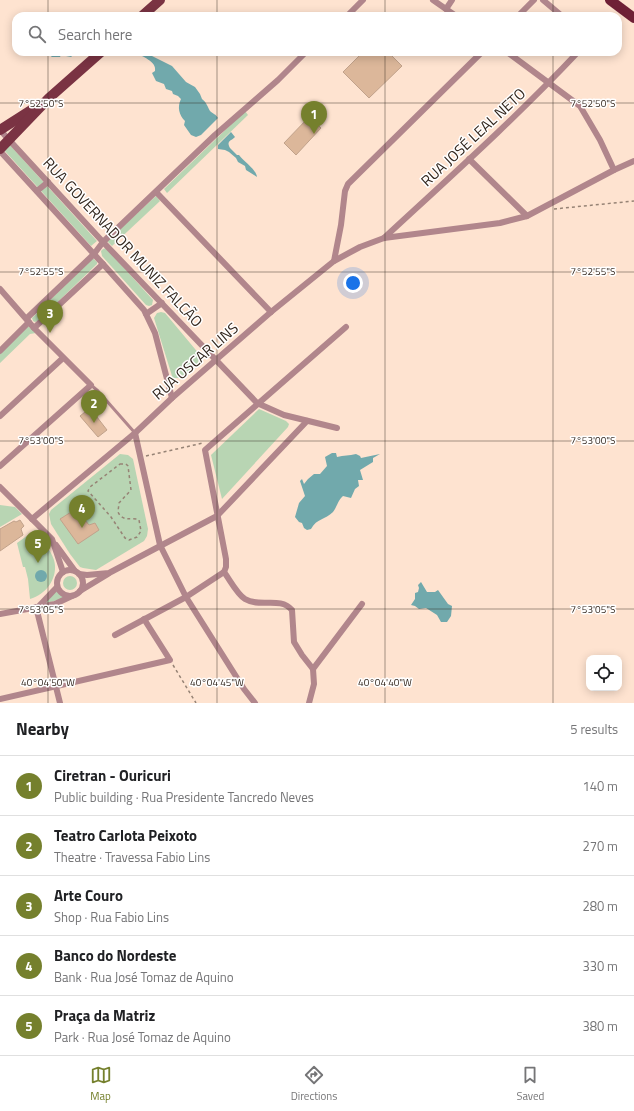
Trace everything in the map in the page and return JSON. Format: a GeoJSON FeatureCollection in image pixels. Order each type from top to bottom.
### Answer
{"type":"FeatureCollection","features":[{"type":"Feature","properties":{"kind":"highway"},"geometry":{"type":"LineString","coordinates":[[610,0],[634,18]]}},
{"type":"Feature","properties":{"kind":"main road"},"geometry":{"type":"LineString","coordinates":[[146,12],[160,0]]}},
{"type":"Feature","properties":{"kind":"main road"},"geometry":{"type":"LineString","coordinates":[[0,150],[49,98],[96,56]]}},
{"type":"Feature","properties":{"kind":"main road"},"geometry":{"type":"LineString","coordinates":[[0,130],[49,98]]}},
{"type":"Feature","properties":{"kind":"street"},"geometry":{"type":"LineString","coordinates":[[351,12],[363,0]]}},
{"type":"Feature","properties":{"kind":"street"},"geometry":{"type":"LineString","coordinates":[[433,0],[450,12]]}},
{"type":"Feature","properties":{"kind":"street"},"geometry":{"type":"LineString","coordinates":[[446,9],[452,0]]}},
{"type":"Feature","properties":{"kind":"street"},"geometry":{"type":"LineString","coordinates":[[522,12],[534,0]]}},
{"type":"Feature","properties":{"kind":"street"},"geometry":{"type":"LineString","coordinates":[[543,0],[557,12]]}},
{"type":"Feature","properties":{"kind":"street"},"geometry":{"type":"LineString","coordinates":[[0,351],[28,320],[94,254],[103,242],[236,116],[278,80],[302,56]]}},
{"type":"Feature","properties":{"kind":"street"},"geometry":{"type":"LineString","coordinates":[[334,261],[341,225],[345,191],[348,184],[478,56]]}},
{"type":"Feature","properties":{"kind":"street"},"geometry":{"type":"LineString","coordinates":[[513,56],[577,103],[584,111],[614,170]]}},
{"type":"Feature","properties":{"kind":"street","name":"RUA JOSÉ LEAL NETO"},"geometry":{"type":"LineString","coordinates":[[384,238],[549,83],[574,56]]}},
{"type":"Feature","properties":{"kind":"street","name":"RUA GOVERNADOR MUNIZ FALCÃO"},"geometry":{"type":"LineString","coordinates":[[0,130],[103,242],[257,403],[284,416],[337,428]]}},
{"type":"Feature","properties":{"kind":"street"},"geometry":{"type":"LineString","coordinates":[[0,150],[137,302],[146,314],[152,326],[172,398]]}},
{"type":"Feature","properties":{"kind":"street"},"geometry":{"type":"LineString","coordinates":[[469,159],[527,216]]}},
{"type":"Feature","properties":{"kind":"street"},"geometry":{"type":"LineString","coordinates":[[384,238],[500,223],[527,216],[634,161]]}},
{"type":"Feature","properties":{"kind":"street"},"geometry":{"type":"LineString","coordinates":[[37,191],[48,182]]}},
{"type":"Feature","properties":{"kind":"street"},"geometry":{"type":"LineString","coordinates":[[156,192],[271,312]]}},
{"type":"Feature","properties":{"kind":"street","name":"RUA OSCAR LINS"},"geometry":{"type":"LineString","coordinates":[[32,519],[135,433],[172,398],[271,312],[334,261],[360,247],[384,238]]}},
{"type":"Feature","properties":{"kind":"street"},"geometry":{"type":"LineString","coordinates":[[34,328],[103,264]]}},
{"type":"Feature","properties":{"kind":"street"},"geometry":{"type":"LineString","coordinates":[[0,289],[34,328],[91,385],[0,466]]}},
{"type":"Feature","properties":{"kind":"street"},"geometry":{"type":"LineString","coordinates":[[146,314],[162,302]]}},
{"type":"Feature","properties":{"kind":"street"},"geometry":{"type":"LineString","coordinates":[[115,635],[186,597],[224,572],[226,560],[205,450],[257,403],[346,327]]}},
{"type":"Feature","properties":{"kind":"street"},"geometry":{"type":"LineString","coordinates":[[0,416],[63,358]]}},
{"type":"Feature","properties":{"kind":"street"},"geometry":{"type":"LineString","coordinates":[[0,614],[37,606],[55,604],[72,596],[160,545],[217,516],[307,421]]}},
{"type":"Feature","properties":{"kind":"street"},"geometry":{"type":"LineString","coordinates":[[135,433],[160,545],[186,597],[244,689],[255,703]]}},
{"type":"Feature","properties":{"kind":"street"},"geometry":{"type":"LineString","coordinates":[[0,487],[52,539],[77,572],[82,581],[79,592]]}},
{"type":"Feature","properties":{"kind":"street"},"geometry":{"type":"LineString","coordinates":[[0,497],[9,496]]}},
{"type":"Feature","properties":{"kind":"street"},"geometry":{"type":"LineString","coordinates":[[52,539],[63,572]]}},
{"type":"Feature","properties":{"kind":"street"},"geometry":{"type":"LineString","coordinates":[[72,596],[63,594],[57,587],[57,579],[63,572],[71,570],[87,575],[110,573]]}},
{"type":"Feature","properties":{"kind":"street"},"geometry":{"type":"LineString","coordinates":[[224,572],[245,599],[255,602],[283,603],[292,610],[294,642],[313,669],[314,684],[309,703]]}},
{"type":"Feature","properties":{"kind":"street"},"geometry":{"type":"LineString","coordinates":[[37,606],[57,587]]}},
{"type":"Feature","properties":{"kind":"street"},"geometry":{"type":"LineString","coordinates":[[313,669],[362,604]]}},
{"type":"Feature","properties":{"kind":"street"},"geometry":{"type":"LineString","coordinates":[[37,606],[60,703]]}},
{"type":"Feature","properties":{"kind":"street"},"geometry":{"type":"LineString","coordinates":[[0,699],[170,660],[144,620]]}},
{"type":"Feature","properties":{"kind":"lane"},"geometry":{"type":"LineString","coordinates":[[91,385],[135,433]]}},
{"type":"Feature","properties":{"kind":"path"},"geometry":{"type":"LineString","coordinates":[[538,210],[634,201]]}},
{"type":"Feature","properties":{"kind":"path"},"geometry":{"type":"LineString","coordinates":[[140,457],[203,443],[205,450]]}},
{"type":"Feature","properties":{"kind":"path"},"geometry":{"type":"LineString","coordinates":[[120,464],[126,464],[129,471],[131,490],[119,503],[118,512],[124,519],[135,518],[139,520],[141,527],[139,535],[133,539],[127,539],[111,517],[89,494],[88,489],[115,467],[120,464]]}},
{"type":"Feature","properties":{"kind":"path"},"geometry":{"type":"LineString","coordinates":[[170,660],[196,703]]}},
{"type":"Feature","properties":{"kind":"green space"},"geometry":{"type":"Polygon","coordinates":[[[245,111],[248,115],[167,193],[164,189],[245,111]]]}},
{"type":"Feature","properties":{"kind":"green space"},"geometry":{"type":"Polygon","coordinates":[[[9,144],[97,241],[91,246],[3,149],[9,144]]]}},
{"type":"Feature","properties":{"kind":"green space"},"geometry":{"type":"Polygon","coordinates":[[[156,196],[160,201],[112,246],[107,241],[156,196]]]}},
{"type":"Feature","properties":{"kind":"green space"},"geometry":{"type":"Polygon","coordinates":[[[106,248],[153,300],[152,305],[146,305],[102,256],[101,251],[106,248]]]}},
{"type":"Feature","properties":{"kind":"green space"},"geometry":{"type":"Polygon","coordinates":[[[92,259],[97,262],[97,264],[38,321],[33,321],[32,318],[92,259]]]}},
{"type":"Feature","properties":{"kind":"green space"},"geometry":{"type":"Polygon","coordinates":[[[157,313],[165,313],[200,355],[200,359],[196,365],[179,378],[173,378],[172,376],[154,318],[157,313]]]}},
{"type":"Feature","properties":{"kind":"green space"},"geometry":{"type":"Polygon","coordinates":[[[28,326],[36,333],[30,334],[0,363],[0,354],[28,326]]]}},
{"type":"Feature","properties":{"kind":"green space"},"geometry":{"type":"Polygon","coordinates":[[[259,409],[286,421],[289,424],[288,427],[222,499],[211,455],[259,409]]]}},
{"type":"Feature","properties":{"kind":"green space"},"geometry":{"type":"Polygon","coordinates":[[[120,454],[128,455],[133,459],[148,529],[147,536],[144,541],[96,570],[80,567],[51,524],[49,514],[51,510],[120,454]]]}},
{"type":"Feature","properties":{"kind":"green space"},"geometry":{"type":"Polygon","coordinates":[[[0,505],[15,507],[22,514],[0,527],[0,505]]]}},
{"type":"Feature","properties":{"kind":"green space"},"geometry":{"type":"Polygon","coordinates":[[[35,530],[53,556],[55,573],[46,589],[41,594],[30,599],[28,579],[25,567],[23,567],[17,543],[35,530]]]}},
{"type":"Feature","properties":{"kind":"green space"},"geometry":{"type":"Polygon","coordinates":[[[67,576],[73,576],[77,580],[77,586],[73,590],[67,590],[63,586],[63,580],[67,576]]]}},
{"type":"Feature","properties":{"kind":"green space"},"geometry":{"type":"Polygon","coordinates":[[[57,590],[65,598],[43,604],[57,590]]]}},
{"type":"Feature","properties":{"kind":"water"},"geometry":{"type":"Polygon","coordinates":[[[142,56],[152,56],[172,66],[186,82],[195,87],[210,111],[218,118],[201,135],[196,137],[191,135],[184,125],[185,121],[179,111],[181,99],[173,94],[172,91],[166,89],[164,84],[156,81],[152,73],[155,71],[154,65],[142,56]]]}},
{"type":"Feature","properties":{"kind":"water"},"geometry":{"type":"Polygon","coordinates":[[[231,132],[235,137],[229,142],[230,148],[252,168],[257,177],[246,170],[245,166],[238,162],[229,152],[218,149],[218,145],[231,132]]]}},
{"type":"Feature","properties":{"kind":"water"},"geometry":{"type":"Polygon","coordinates":[[[332,453],[336,453],[337,457],[356,454],[361,458],[380,454],[373,458],[373,462],[360,470],[363,480],[358,480],[359,486],[355,489],[351,498],[343,496],[333,512],[318,521],[311,529],[307,530],[295,517],[299,503],[305,496],[300,481],[302,479],[304,484],[314,474],[320,474],[327,466],[325,457],[332,453]]]}},
{"type":"Feature","properties":{"kind":"water"},"geometry":{"type":"Polygon","coordinates":[[[39,570],[43,570],[47,576],[43,582],[39,582],[35,578],[35,574],[39,570]]]}},
{"type":"Feature","properties":{"kind":"water"},"geometry":{"type":"Polygon","coordinates":[[[421,582],[427,592],[435,592],[438,590],[448,604],[452,606],[451,616],[447,622],[441,622],[437,615],[426,608],[419,609],[411,605],[415,599],[415,593],[418,592],[418,585],[421,582]]]}},
{"type":"Feature","properties":{"kind":"building"},"geometry":{"type":"Polygon","coordinates":[[[359,56],[392,56],[402,66],[369,98],[343,72],[359,56]]]}},
{"type":"Feature","properties":{"kind":"building"},"geometry":{"type":"Polygon","coordinates":[[[309,117],[321,128],[296,155],[284,143],[309,117]]]}},
{"type":"Feature","properties":{"kind":"building"},"geometry":{"type":"Polygon","coordinates":[[[90,408],[107,430],[98,437],[80,416],[90,408]]]}},
{"type":"Feature","properties":{"kind":"building"},"geometry":{"type":"Polygon","coordinates":[[[76,509],[89,525],[95,523],[99,530],[78,544],[60,519],[76,509]]]}},
{"type":"Feature","properties":{"kind":"building"},"geometry":{"type":"Polygon","coordinates":[[[20,520],[24,526],[21,529],[23,535],[0,551],[0,529],[14,521],[16,522],[20,520]]]}},
{"type":"Feature","properties":{"kind":"place","name":"Ciretran - Ouricuri"},"geometry":{"type":"Point","coordinates":[314,134]}},
{"type":"Feature","properties":{"kind":"place","name":"Arte Couro"},"geometry":{"type":"Point","coordinates":[50,333]}},
{"type":"Feature","properties":{"kind":"place","name":"Teatro Carlota Peixoto"},"geometry":{"type":"Point","coordinates":[94,423]}},
{"type":"Feature","properties":{"kind":"place","name":"Banco do Nordeste"},"geometry":{"type":"Point","coordinates":[82,528]}},
{"type":"Feature","properties":{"kind":"place","name":"Praça da Matriz"},"geometry":{"type":"Point","coordinates":[38,563]}}]}
